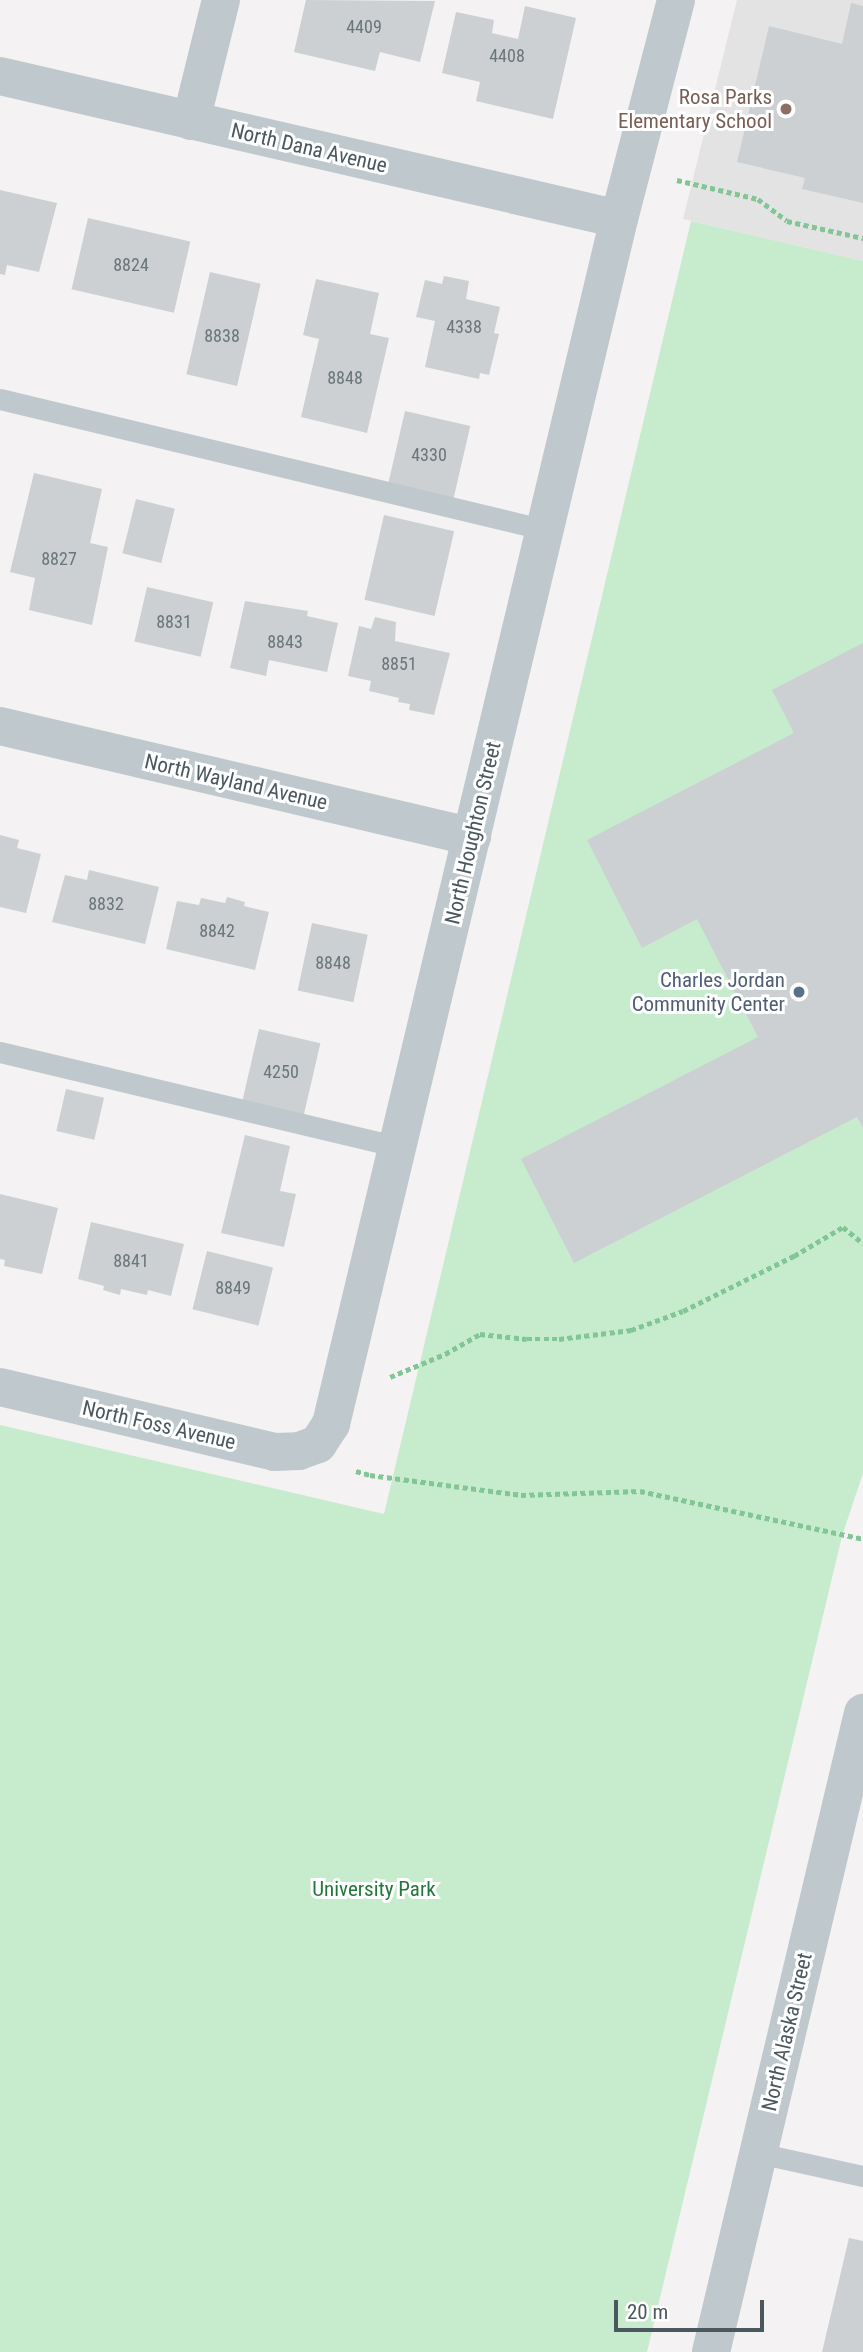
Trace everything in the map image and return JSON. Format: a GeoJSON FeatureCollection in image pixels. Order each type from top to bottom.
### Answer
{"type":"FeatureCollection","features":[{"type":"Feature","properties":{"kind":"street"},"geometry":{"type":"LineString","coordinates":[[191,121],[221,0]]}},
{"type":"Feature","properties":{"kind":"street","name":"North Houghton Street"},"geometry":{"type":"LineString","coordinates":[[318,1444],[331,1424],[341,1390],[619,219],[676,0]]}},
{"type":"Feature","properties":{"kind":"street","name":"North Dana Avenue"},"geometry":{"type":"LineString","coordinates":[[0,76],[619,219]]}},
{"type":"Feature","properties":{"kind":"street","name":"North Wayland Avenue"},"geometry":{"type":"LineString","coordinates":[[0,726],[472,837]]}},
{"type":"Feature","properties":{"kind":"street","name":"North Foss Avenue"},"geometry":{"type":"LineString","coordinates":[[0,1387],[274,1452],[299,1451],[318,1444]]}},
{"type":"Feature","properties":{"kind":"street","name":"North Alaska Street"},"geometry":{"type":"LineString","coordinates":[[711,2352],[863,1713]]}},
{"type":"Feature","properties":{"kind":"lane"},"geometry":{"type":"LineString","coordinates":[[0,399],[546,530]]}},
{"type":"Feature","properties":{"kind":"lane"},"geometry":{"type":"LineString","coordinates":[[0,1052],[399,1147]]}},
{"type":"Feature","properties":{"kind":"lane"},"geometry":{"type":"LineString","coordinates":[[758,2153],[863,2176]]}},
{"type":"Feature","properties":{"kind":"path"},"geometry":{"type":"LineString","coordinates":[[632,169],[758,199],[787,221],[863,239]]}},
{"type":"Feature","properties":{"kind":"path"},"geometry":{"type":"LineString","coordinates":[[341,1390],[402,1374],[420,1362],[445,1354],[480,1334],[559,1339],[631,1330],[683,1311],[794,1256],[843,1227],[863,1243]]}},
{"type":"Feature","properties":{"kind":"path"},"geometry":{"type":"LineString","coordinates":[[318,1444],[346,1467],[370,1475],[521,1495],[640,1491],[863,1539]]}},
{"type":"Feature","properties":{"kind":"shaded area","name":"Rosa Parks Elementary School"},"geometry":{"type":"Polygon","coordinates":[[[737,0],[863,0],[863,261],[683,219],[737,0]]]}},
{"type":"Feature","properties":{"kind":"green space","name":"University Park"},"geometry":{"type":"Polygon","coordinates":[[[691,221],[863,261],[863,1473],[842,1536],[647,2352],[0,2352],[0,1425],[384,1514],[691,221]]]}},
{"type":"Feature","properties":{"kind":"building"},"geometry":{"type":"Polygon","coordinates":[[[306,0],[435,1],[420,62],[380,52],[375,71],[294,52],[306,0]]]}},
{"type":"Feature","properties":{"kind":"building"},"geometry":{"type":"Polygon","coordinates":[[[851,3],[863,6],[863,203],[802,189],[805,178],[737,162],[769,26],[842,44],[851,3]]]}},
{"type":"Feature","properties":{"kind":"building"},"geometry":{"type":"Polygon","coordinates":[[[525,6],[576,18],[553,119],[476,101],[480,82],[442,73],[456,12],[494,20],[492,33],[518,39],[525,6]]]}},
{"type":"Feature","properties":{"kind":"building"},"geometry":{"type":"Polygon","coordinates":[[[0,190],[57,203],[39,272],[7,265],[5,275],[0,274],[0,190]]]}},
{"type":"Feature","properties":{"kind":"building"},"geometry":{"type":"Polygon","coordinates":[[[88,218],[190,242],[174,313],[72,289],[88,218]]]}},
{"type":"Feature","properties":{"kind":"building"},"geometry":{"type":"Polygon","coordinates":[[[210,272],[261,284],[237,386],[186,374],[210,272]]]}},
{"type":"Feature","properties":{"kind":"building"},"geometry":{"type":"Polygon","coordinates":[[[444,276],[469,281],[466,299],[500,307],[494,333],[499,334],[489,375],[480,373],[479,379],[425,367],[435,321],[416,317],[425,280],[442,284],[444,276]]]}},
{"type":"Feature","properties":{"kind":"building"},"geometry":{"type":"Polygon","coordinates":[[[316,279],[379,293],[370,334],[389,338],[367,433],[301,417],[319,339],[303,335],[316,279]]]}},
{"type":"Feature","properties":{"kind":"building"},"geometry":{"type":"Polygon","coordinates":[[[405,411],[470,426],[453,500],[388,485],[405,411]]]}},
{"type":"Feature","properties":{"kind":"building"},"geometry":{"type":"Polygon","coordinates":[[[34,473],[102,489],[90,543],[108,547],[92,625],[29,610],[35,578],[10,572],[34,473]]]}},
{"type":"Feature","properties":{"kind":"building"},"geometry":{"type":"Polygon","coordinates":[[[136,499],[175,509],[161,563],[122,553],[136,499]]]}},
{"type":"Feature","properties":{"kind":"building"},"geometry":{"type":"Polygon","coordinates":[[[384,515],[454,531],[435,616],[364,600],[384,515]]]}},
{"type":"Feature","properties":{"kind":"building"},"geometry":{"type":"Polygon","coordinates":[[[147,587],[213,602],[201,657],[134,642],[147,587]]]}},
{"type":"Feature","properties":{"kind":"building"},"geometry":{"type":"Polygon","coordinates":[[[245,601],[308,611],[307,616],[338,623],[327,672],[269,660],[266,676],[230,668],[245,601]]]}},
{"type":"Feature","properties":{"kind":"building"},"geometry":{"type":"Polygon","coordinates":[[[375,617],[396,622],[395,641],[450,653],[434,715],[409,710],[410,704],[398,702],[399,698],[369,691],[371,681],[348,676],[359,626],[371,629],[375,617]]]}},
{"type":"Feature","properties":{"kind":"building","name":"Charles Jordan Community Center"},"geometry":{"type":"Polygon","coordinates":[[[863,643],[863,1128],[857,1117],[574,1263],[521,1159],[758,1037],[697,919],[642,948],[587,840],[794,733],[772,690],[863,643]]]}},
{"type":"Feature","properties":{"kind":"building"},"geometry":{"type":"Polygon","coordinates":[[[0,835],[19,840],[17,848],[41,854],[26,913],[0,907],[0,835]]]}},
{"type":"Feature","properties":{"kind":"building"},"geometry":{"type":"Polygon","coordinates":[[[89,870],[159,887],[145,944],[52,922],[65,875],[87,880],[89,870]]]}},
{"type":"Feature","properties":{"kind":"building"},"geometry":{"type":"Polygon","coordinates":[[[227,897],[245,902],[244,906],[269,912],[255,970],[166,949],[177,901],[199,905],[201,898],[225,903],[227,897]]]}},
{"type":"Feature","properties":{"kind":"building"},"geometry":{"type":"Polygon","coordinates":[[[312,923],[368,935],[353,1002],[298,990],[312,923]]]}},
{"type":"Feature","properties":{"kind":"building"},"geometry":{"type":"Polygon","coordinates":[[[259,1029],[320,1043],[304,1115],[242,1101],[259,1029]]]}},
{"type":"Feature","properties":{"kind":"building"},"geometry":{"type":"Polygon","coordinates":[[[66,1089],[104,1098],[94,1140],[56,1131],[66,1089]]]}},
{"type":"Feature","properties":{"kind":"building"},"geometry":{"type":"Polygon","coordinates":[[[245,1135],[290,1146],[280,1191],[296,1194],[284,1247],[221,1233],[245,1135]]]}},
{"type":"Feature","properties":{"kind":"building"},"geometry":{"type":"Polygon","coordinates":[[[0,1194],[58,1208],[42,1274],[4,1266],[5,1260],[0,1259],[0,1194]]]}},
{"type":"Feature","properties":{"kind":"building"},"geometry":{"type":"Polygon","coordinates":[[[91,1222],[184,1244],[171,1296],[148,1290],[147,1295],[121,1289],[120,1295],[103,1290],[104,1286],[78,1279],[91,1222]]]}},
{"type":"Feature","properties":{"kind":"building"},"geometry":{"type":"Polygon","coordinates":[[[207,1251],[273,1267],[258,1326],[192,1309],[207,1251]]]}},
{"type":"Feature","properties":{"kind":"building"},"geometry":{"type":"Polygon","coordinates":[[[849,2238],[863,2241],[863,2352],[822,2352],[849,2238]]]}},
{"type":"Feature","properties":{"kind":"place","name":"Rosa Parks Elementary School"},"geometry":{"type":"Point","coordinates":[786,109]}},
{"type":"Feature","properties":{"kind":"place","name":"Charles Jordan Community Center"},"geometry":{"type":"Point","coordinates":[799,992]}}]}
